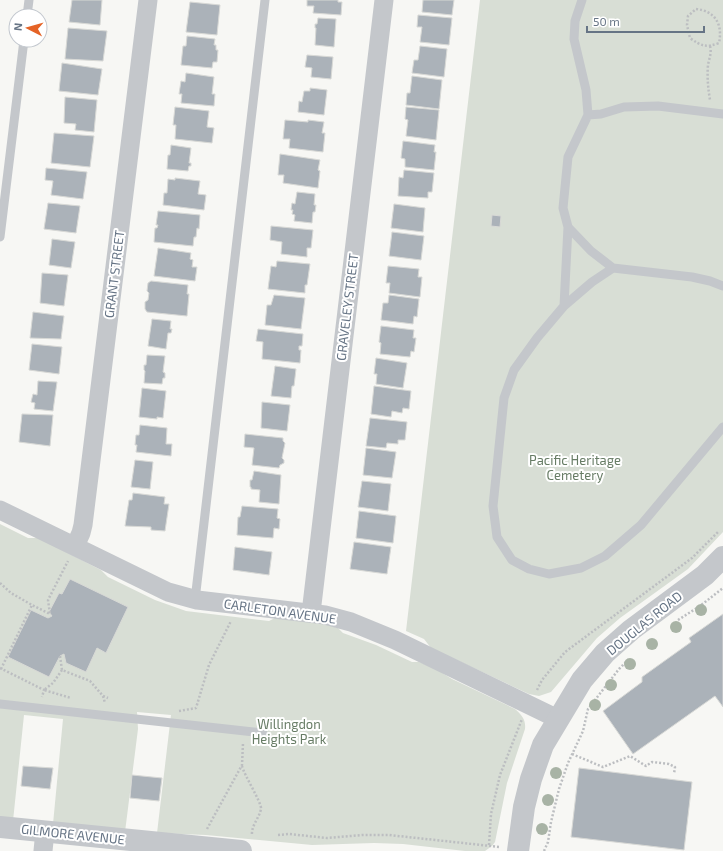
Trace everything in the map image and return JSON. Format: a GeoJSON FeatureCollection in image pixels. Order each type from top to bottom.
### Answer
{"type":"FeatureCollection","features":[{"type":"Feature","properties":{"kind":"street","name":"GRANT STREET"},"geometry":{"type":"LineString","coordinates":[[75,546],[83,525],[148,0]]}},
{"type":"Feature","properties":{"kind":"street","name":"GRAVELEY STREET"},"geometry":{"type":"LineString","coordinates":[[311,613],[384,0]]}},
{"type":"Feature","properties":{"kind":"street","name":"CARLETON AVENUE"},"geometry":{"type":"LineString","coordinates":[[0,510],[168,592],[195,600],[311,613],[330,616],[351,622],[395,640],[558,718]]}},
{"type":"Feature","properties":{"kind":"street","name":"DOUGLAS ROAD"},"geometry":{"type":"LineString","coordinates":[[518,851],[524,807],[531,779],[543,745],[582,680],[605,653],[631,630],[706,575],[723,557]]}},
{"type":"Feature","properties":{"kind":"street","name":"GILMORE AVENUE"},"geometry":{"type":"LineString","coordinates":[[0,827],[44,841],[237,847]]}},
{"type":"Feature","properties":{"kind":"lane"},"geometry":{"type":"LineString","coordinates":[[195,600],[265,0]]}},
{"type":"Feature","properties":{"kind":"lane"},"geometry":{"type":"LineString","coordinates":[[564,306],[568,227],[563,208],[568,157],[588,115],[586,90],[574,39],[575,20],[582,0]]}},
{"type":"Feature","properties":{"kind":"lane"},"geometry":{"type":"LineString","coordinates":[[0,237],[23,48]]}},
{"type":"Feature","properties":{"kind":"lane"},"geometry":{"type":"LineString","coordinates":[[588,115],[601,114],[624,107],[658,106],[720,114]]}},
{"type":"Feature","properties":{"kind":"lane"},"geometry":{"type":"LineString","coordinates":[[568,227],[591,251],[613,268],[692,277],[723,286]]}},
{"type":"Feature","properties":{"kind":"lane"},"geometry":{"type":"LineString","coordinates":[[613,268],[592,282],[564,306],[537,338],[514,370],[504,398],[493,506],[497,537],[512,560],[529,569],[549,574],[581,568],[605,556],[641,526],[723,427]]}},
{"type":"Feature","properties":{"kind":"lane"},"geometry":{"type":"LineString","coordinates":[[0,704],[262,733]]}},
{"type":"Feature","properties":{"kind":"path"},"geometry":{"type":"LineString","coordinates":[[696,9],[705,10],[713,15],[720,24],[721,35],[719,43],[710,46],[700,44],[690,38],[687,25],[688,16],[696,9]]}},
{"type":"Feature","properties":{"kind":"path"},"geometry":{"type":"LineString","coordinates":[[710,46],[711,51],[708,65],[710,101],[720,114]]}},
{"type":"Feature","properties":{"kind":"path"},"geometry":{"type":"LineString","coordinates":[[534,696],[542,680],[565,652],[692,558],[719,532]]}},
{"type":"Feature","properties":{"kind":"path"},"geometry":{"type":"LineString","coordinates":[[0,583],[11,593],[32,606],[50,614],[48,600],[75,546]]}},
{"type":"Feature","properties":{"kind":"path"},"geometry":{"type":"LineString","coordinates":[[676,622],[723,588]]}},
{"type":"Feature","properties":{"kind":"path"},"geometry":{"type":"LineString","coordinates":[[32,606],[1,668],[44,690],[76,699]]}},
{"type":"Feature","properties":{"kind":"path"},"geometry":{"type":"LineString","coordinates":[[172,710],[180,711],[196,708],[209,665],[232,620]]}},
{"type":"Feature","properties":{"kind":"path"},"geometry":{"type":"LineString","coordinates":[[544,851],[548,842],[559,789],[572,754],[583,731],[588,709],[619,669],[634,654]]}},
{"type":"Feature","properties":{"kind":"path"},"geometry":{"type":"LineString","coordinates":[[40,708],[44,690],[53,683],[62,670],[60,656]]}},
{"type":"Feature","properties":{"kind":"path"},"geometry":{"type":"LineString","coordinates":[[62,670],[90,681],[103,696],[108,698]]}},
{"type":"Feature","properties":{"kind":"path"},"geometry":{"type":"LineString","coordinates":[[103,696],[107,716]]}},
{"type":"Feature","properties":{"kind":"path"},"geometry":{"type":"LineString","coordinates":[[98,701],[112,703]]}},
{"type":"Feature","properties":{"kind":"path"},"geometry":{"type":"LineString","coordinates":[[278,835],[289,834],[327,838],[363,835],[389,835],[489,845],[491,814],[500,775],[523,717]]}},
{"type":"Feature","properties":{"kind":"path"},"geometry":{"type":"LineString","coordinates":[[237,847],[252,827],[261,806],[244,773],[242,765],[244,731]]}},
{"type":"Feature","properties":{"kind":"path"},"geometry":{"type":"LineString","coordinates":[[572,754],[603,768],[630,756],[646,766],[652,762],[669,764],[675,767],[674,774]]}},
{"type":"Feature","properties":{"kind":"path"},"geometry":{"type":"LineString","coordinates":[[206,832],[209,823],[242,765]]}},
{"type":"Feature","properties":{"kind":"green space","name":"Pacific Heritage Cemetery"},"geometry":{"type":"Polygon","coordinates":[[[480,0],[723,0],[723,532],[688,569],[620,618],[597,638],[551,692],[539,696],[529,694],[431,648],[424,639],[406,631],[480,0]]]}},
{"type":"Feature","properties":{"kind":"green space","name":"Willingdon Heights Park"},"geometry":{"type":"Polygon","coordinates":[[[0,524],[28,538],[38,538],[101,570],[108,577],[155,600],[186,611],[269,621],[275,618],[324,624],[338,628],[343,633],[376,645],[412,662],[419,662],[436,669],[452,679],[515,709],[523,718],[525,729],[507,783],[495,842],[485,851],[465,851],[403,844],[374,843],[312,845],[206,835],[157,833],[171,715],[137,712],[138,729],[125,832],[53,824],[63,719],[24,715],[13,821],[0,819],[0,524]]]}},
{"type":"Feature","properties":{"kind":"building"},"geometry":{"type":"Polygon","coordinates":[[[72,0],[102,0],[100,25],[69,22],[72,0]]]}},
{"type":"Feature","properties":{"kind":"building"},"geometry":{"type":"Polygon","coordinates":[[[307,0],[338,0],[338,2],[342,2],[341,15],[313,13],[314,6],[307,6],[307,0]]]}},
{"type":"Feature","properties":{"kind":"building"},"geometry":{"type":"Polygon","coordinates":[[[423,0],[454,0],[452,15],[422,12],[423,0]]]}},
{"type":"Feature","properties":{"kind":"building"},"geometry":{"type":"Polygon","coordinates":[[[190,2],[220,5],[217,35],[186,32],[190,2]]]}},
{"type":"Feature","properties":{"kind":"building"},"geometry":{"type":"Polygon","coordinates":[[[418,15],[452,18],[449,45],[420,42],[422,27],[417,27],[418,15]]]}},
{"type":"Feature","properties":{"kind":"building"},"geometry":{"type":"Polygon","coordinates":[[[318,18],[336,19],[334,47],[315,45],[315,24],[317,24],[318,18]]]}},
{"type":"Feature","properties":{"kind":"building"},"geometry":{"type":"Polygon","coordinates":[[[68,28],[107,31],[103,61],[65,59],[68,28]]]}},
{"type":"Feature","properties":{"kind":"building"},"geometry":{"type":"Polygon","coordinates":[[[187,36],[215,39],[214,45],[216,45],[216,50],[218,50],[217,62],[213,62],[212,68],[181,65],[183,46],[186,46],[187,36]]]}},
{"type":"Feature","properties":{"kind":"building"},"geometry":{"type":"Polygon","coordinates":[[[420,46],[447,49],[444,77],[412,73],[414,60],[418,60],[420,46]]]}},
{"type":"Feature","properties":{"kind":"building"},"geometry":{"type":"Polygon","coordinates":[[[307,55],[333,57],[331,79],[311,77],[312,68],[305,67],[307,55]]]}},
{"type":"Feature","properties":{"kind":"building"},"geometry":{"type":"Polygon","coordinates":[[[62,63],[102,69],[98,95],[59,91],[62,63]]]}},
{"type":"Feature","properties":{"kind":"building"},"geometry":{"type":"Polygon","coordinates":[[[186,73],[214,77],[212,94],[215,94],[214,106],[181,103],[182,94],[179,94],[181,81],[185,82],[186,73]]]}},
{"type":"Feature","properties":{"kind":"building"},"geometry":{"type":"Polygon","coordinates":[[[412,76],[442,80],[439,109],[406,105],[407,93],[410,93],[412,76]]]}},
{"type":"Feature","properties":{"kind":"building"},"geometry":{"type":"Polygon","coordinates":[[[310,88],[327,90],[324,115],[298,112],[299,101],[302,102],[304,91],[310,91],[310,88]]]}},
{"type":"Feature","properties":{"kind":"building"},"geometry":{"type":"Polygon","coordinates":[[[65,97],[97,100],[94,132],[75,130],[76,124],[64,123],[65,97]]]}},
{"type":"Feature","properties":{"kind":"building"},"geometry":{"type":"Polygon","coordinates":[[[175,107],[209,111],[207,127],[214,128],[212,143],[175,139],[176,125],[173,125],[175,107]]]}},
{"type":"Feature","properties":{"kind":"building"},"geometry":{"type":"Polygon","coordinates":[[[406,107],[439,110],[436,140],[406,136],[408,120],[405,119],[406,107]]]}},
{"type":"Feature","properties":{"kind":"building"},"geometry":{"type":"Polygon","coordinates":[[[285,120],[324,122],[322,133],[325,133],[323,152],[289,148],[290,139],[283,139],[285,120]]]}},
{"type":"Feature","properties":{"kind":"building"},"geometry":{"type":"Polygon","coordinates":[[[54,133],[94,136],[90,167],[51,163],[54,133]]]}},
{"type":"Feature","properties":{"kind":"building"},"geometry":{"type":"Polygon","coordinates":[[[403,141],[435,145],[434,152],[436,152],[434,170],[405,167],[405,159],[401,158],[403,141]]]}},
{"type":"Feature","properties":{"kind":"building"},"geometry":{"type":"Polygon","coordinates":[[[171,145],[191,148],[189,163],[191,163],[191,166],[189,166],[188,171],[167,169],[168,155],[170,155],[171,145]]]}},
{"type":"Feature","properties":{"kind":"building"},"geometry":{"type":"Polygon","coordinates":[[[280,154],[320,160],[318,170],[320,171],[318,188],[283,183],[284,175],[278,175],[280,154]]]}},
{"type":"Feature","properties":{"kind":"building"},"geometry":{"type":"Polygon","coordinates":[[[46,168],[87,172],[83,199],[51,195],[53,181],[45,180],[46,168]]]}},
{"type":"Feature","properties":{"kind":"building"},"geometry":{"type":"Polygon","coordinates":[[[404,170],[434,173],[432,192],[428,192],[428,198],[398,196],[399,177],[403,178],[404,170]]]}},
{"type":"Feature","properties":{"kind":"building"},"geometry":{"type":"Polygon","coordinates":[[[175,178],[200,181],[198,194],[206,195],[204,210],[163,205],[164,193],[167,193],[168,179],[175,180],[175,178]]]}},
{"type":"Feature","properties":{"kind":"building"},"geometry":{"type":"Polygon","coordinates":[[[297,192],[315,194],[314,205],[316,205],[315,212],[313,212],[312,223],[294,221],[295,215],[292,214],[293,210],[291,210],[292,203],[295,204],[297,192]]]}},
{"type":"Feature","properties":{"kind":"building"},"geometry":{"type":"Polygon","coordinates":[[[48,203],[80,206],[76,233],[44,229],[48,203]]]}},
{"type":"Feature","properties":{"kind":"building"},"geometry":{"type":"Polygon","coordinates":[[[394,204],[425,208],[423,232],[391,228],[394,204]]]}},
{"type":"Feature","properties":{"kind":"building"},"geometry":{"type":"Polygon","coordinates":[[[158,211],[200,215],[199,229],[197,228],[193,246],[154,242],[155,228],[157,228],[158,225],[156,225],[158,211]]]}},
{"type":"Feature","properties":{"kind":"building"},"geometry":{"type":"Polygon","coordinates":[[[492,215],[501,216],[500,227],[491,226],[492,215]]]}},
{"type":"Feature","properties":{"kind":"building"},"geometry":{"type":"Polygon","coordinates":[[[271,226],[313,230],[311,248],[307,248],[307,257],[281,254],[282,242],[270,240],[271,226]]]}},
{"type":"Feature","properties":{"kind":"building"},"geometry":{"type":"Polygon","coordinates":[[[392,232],[424,236],[421,260],[389,256],[392,232]]]}},
{"type":"Feature","properties":{"kind":"building"},"geometry":{"type":"Polygon","coordinates":[[[52,239],[75,242],[71,268],[49,265],[52,239]]]}},
{"type":"Feature","properties":{"kind":"building"},"geometry":{"type":"Polygon","coordinates":[[[158,248],[191,253],[190,259],[193,260],[192,267],[197,267],[195,281],[154,276],[158,248]]]}},
{"type":"Feature","properties":{"kind":"building"},"geometry":{"type":"Polygon","coordinates":[[[277,261],[310,264],[307,285],[305,285],[305,293],[268,289],[271,266],[276,267],[277,261]]]}},
{"type":"Feature","properties":{"kind":"building"},"geometry":{"type":"Polygon","coordinates":[[[388,266],[419,269],[418,277],[422,277],[420,297],[389,293],[390,283],[386,283],[388,266]]]}},
{"type":"Feature","properties":{"kind":"building"},"geometry":{"type":"Polygon","coordinates":[[[42,273],[68,275],[64,306],[40,303],[42,273]]]}},
{"type":"Feature","properties":{"kind":"building"},"geometry":{"type":"Polygon","coordinates":[[[151,281],[188,285],[187,294],[189,294],[187,316],[147,312],[145,309],[145,302],[148,300],[148,283],[151,281]]]}},
{"type":"Feature","properties":{"kind":"building"},"geometry":{"type":"Polygon","coordinates":[[[274,295],[305,298],[301,329],[265,325],[267,305],[271,305],[274,295]]]}},
{"type":"Feature","properties":{"kind":"building"},"geometry":{"type":"Polygon","coordinates":[[[389,295],[419,299],[417,317],[414,316],[413,324],[381,320],[383,303],[388,303],[389,295]]]}},
{"type":"Feature","properties":{"kind":"building"},"geometry":{"type":"Polygon","coordinates":[[[33,312],[64,316],[61,339],[30,338],[33,312]]]}},
{"type":"Feature","properties":{"kind":"building"},"geometry":{"type":"Polygon","coordinates":[[[152,319],[171,321],[170,329],[172,329],[171,333],[168,333],[166,349],[148,346],[152,319]]]}},
{"type":"Feature","properties":{"kind":"building"},"geometry":{"type":"Polygon","coordinates":[[[381,326],[414,330],[413,338],[416,338],[414,352],[411,351],[410,357],[380,354],[381,343],[379,342],[381,326]]]}},
{"type":"Feature","properties":{"kind":"building"},"geometry":{"type":"Polygon","coordinates":[[[258,329],[303,334],[302,346],[299,346],[299,350],[301,350],[300,363],[262,359],[263,342],[256,341],[258,329]]]}},
{"type":"Feature","properties":{"kind":"building"},"geometry":{"type":"Polygon","coordinates":[[[32,344],[62,347],[59,374],[29,370],[32,344]]]}},
{"type":"Feature","properties":{"kind":"building"},"geometry":{"type":"Polygon","coordinates":[[[147,355],[165,356],[163,372],[165,373],[165,378],[163,378],[162,384],[144,383],[144,365],[146,365],[147,355]]]}},
{"type":"Feature","properties":{"kind":"building"},"geometry":{"type":"Polygon","coordinates":[[[376,358],[407,363],[403,388],[376,384],[377,374],[374,374],[376,358]]]}},
{"type":"Feature","properties":{"kind":"building"},"geometry":{"type":"Polygon","coordinates":[[[275,366],[296,369],[291,398],[271,396],[275,366]]]}},
{"type":"Feature","properties":{"kind":"building"},"geometry":{"type":"Polygon","coordinates":[[[38,381],[57,382],[53,411],[34,409],[35,403],[31,402],[33,394],[37,395],[38,381]]]}},
{"type":"Feature","properties":{"kind":"building"},"geometry":{"type":"Polygon","coordinates":[[[374,386],[411,391],[409,409],[403,408],[402,413],[392,411],[391,417],[371,414],[374,386]]]}},
{"type":"Feature","properties":{"kind":"building"},"geometry":{"type":"Polygon","coordinates":[[[142,388],[166,391],[163,418],[157,417],[157,419],[139,417],[142,388]]]}},
{"type":"Feature","properties":{"kind":"building"},"geometry":{"type":"Polygon","coordinates":[[[262,402],[290,405],[287,431],[261,428],[262,402]]]}},
{"type":"Feature","properties":{"kind":"building"},"geometry":{"type":"Polygon","coordinates":[[[22,414],[53,415],[50,446],[19,442],[22,414]]]}},
{"type":"Feature","properties":{"kind":"building"},"geometry":{"type":"Polygon","coordinates":[[[370,418],[407,422],[405,440],[398,440],[398,444],[387,443],[386,448],[366,446],[370,418]]]}},
{"type":"Feature","properties":{"kind":"building"},"geometry":{"type":"Polygon","coordinates":[[[140,425],[167,428],[166,444],[172,444],[171,456],[136,452],[136,435],[139,435],[140,425]]]}},
{"type":"Feature","properties":{"kind":"building"},"geometry":{"type":"Polygon","coordinates":[[[245,434],[283,438],[285,443],[282,458],[284,463],[280,465],[279,468],[252,465],[254,448],[244,447],[245,434]]]}},
{"type":"Feature","properties":{"kind":"building"},"geometry":{"type":"Polygon","coordinates":[[[366,448],[396,452],[392,478],[363,475],[366,448]]]}},
{"type":"Feature","properties":{"kind":"building"},"geometry":{"type":"Polygon","coordinates":[[[135,460],[153,462],[150,489],[131,487],[135,460]]]}},
{"type":"Feature","properties":{"kind":"building"},"geometry":{"type":"Polygon","coordinates":[[[254,471],[281,475],[279,504],[259,502],[260,490],[251,489],[250,487],[250,480],[252,480],[254,471]]]}},
{"type":"Feature","properties":{"kind":"building"},"geometry":{"type":"Polygon","coordinates":[[[362,481],[391,484],[388,511],[358,507],[362,481]]]}},
{"type":"Feature","properties":{"kind":"building"},"geometry":{"type":"Polygon","coordinates":[[[133,493],[165,497],[164,504],[169,504],[165,531],[151,530],[151,527],[125,526],[129,500],[132,500],[133,493]]]}},
{"type":"Feature","properties":{"kind":"building"},"geometry":{"type":"Polygon","coordinates":[[[242,506],[278,509],[277,518],[280,519],[279,529],[274,528],[273,538],[237,535],[238,517],[240,517],[242,506]]]}},
{"type":"Feature","properties":{"kind":"building"},"geometry":{"type":"Polygon","coordinates":[[[359,511],[396,516],[393,543],[356,538],[359,511]]]}},
{"type":"Feature","properties":{"kind":"building"},"geometry":{"type":"Polygon","coordinates":[[[354,542],[391,547],[387,574],[350,569],[354,542]]]}},
{"type":"Feature","properties":{"kind":"building"},"geometry":{"type":"Polygon","coordinates":[[[235,547],[272,552],[269,575],[233,570],[235,547]]]}},
{"type":"Feature","properties":{"kind":"building"},"geometry":{"type":"Polygon","coordinates":[[[70,579],[128,607],[106,653],[97,648],[86,672],[66,663],[64,654],[60,656],[49,677],[8,657],[31,610],[48,618],[52,616],[49,612],[59,593],[62,594],[70,579]]]}},
{"type":"Feature","properties":{"kind":"building"},"geometry":{"type":"Polygon","coordinates":[[[723,614],[723,707],[715,696],[633,754],[603,711],[642,682],[642,677],[691,642],[689,638],[723,614]]]}},
{"type":"Feature","properties":{"kind":"building"},"geometry":{"type":"Polygon","coordinates":[[[23,766],[53,768],[50,789],[21,786],[23,766]]]}},
{"type":"Feature","properties":{"kind":"building"},"geometry":{"type":"Polygon","coordinates":[[[579,768],[692,782],[684,850],[571,837],[579,768]]]}},
{"type":"Feature","properties":{"kind":"building"},"geometry":{"type":"Polygon","coordinates":[[[132,775],[162,778],[159,801],[130,798],[132,775]]]}}]}
